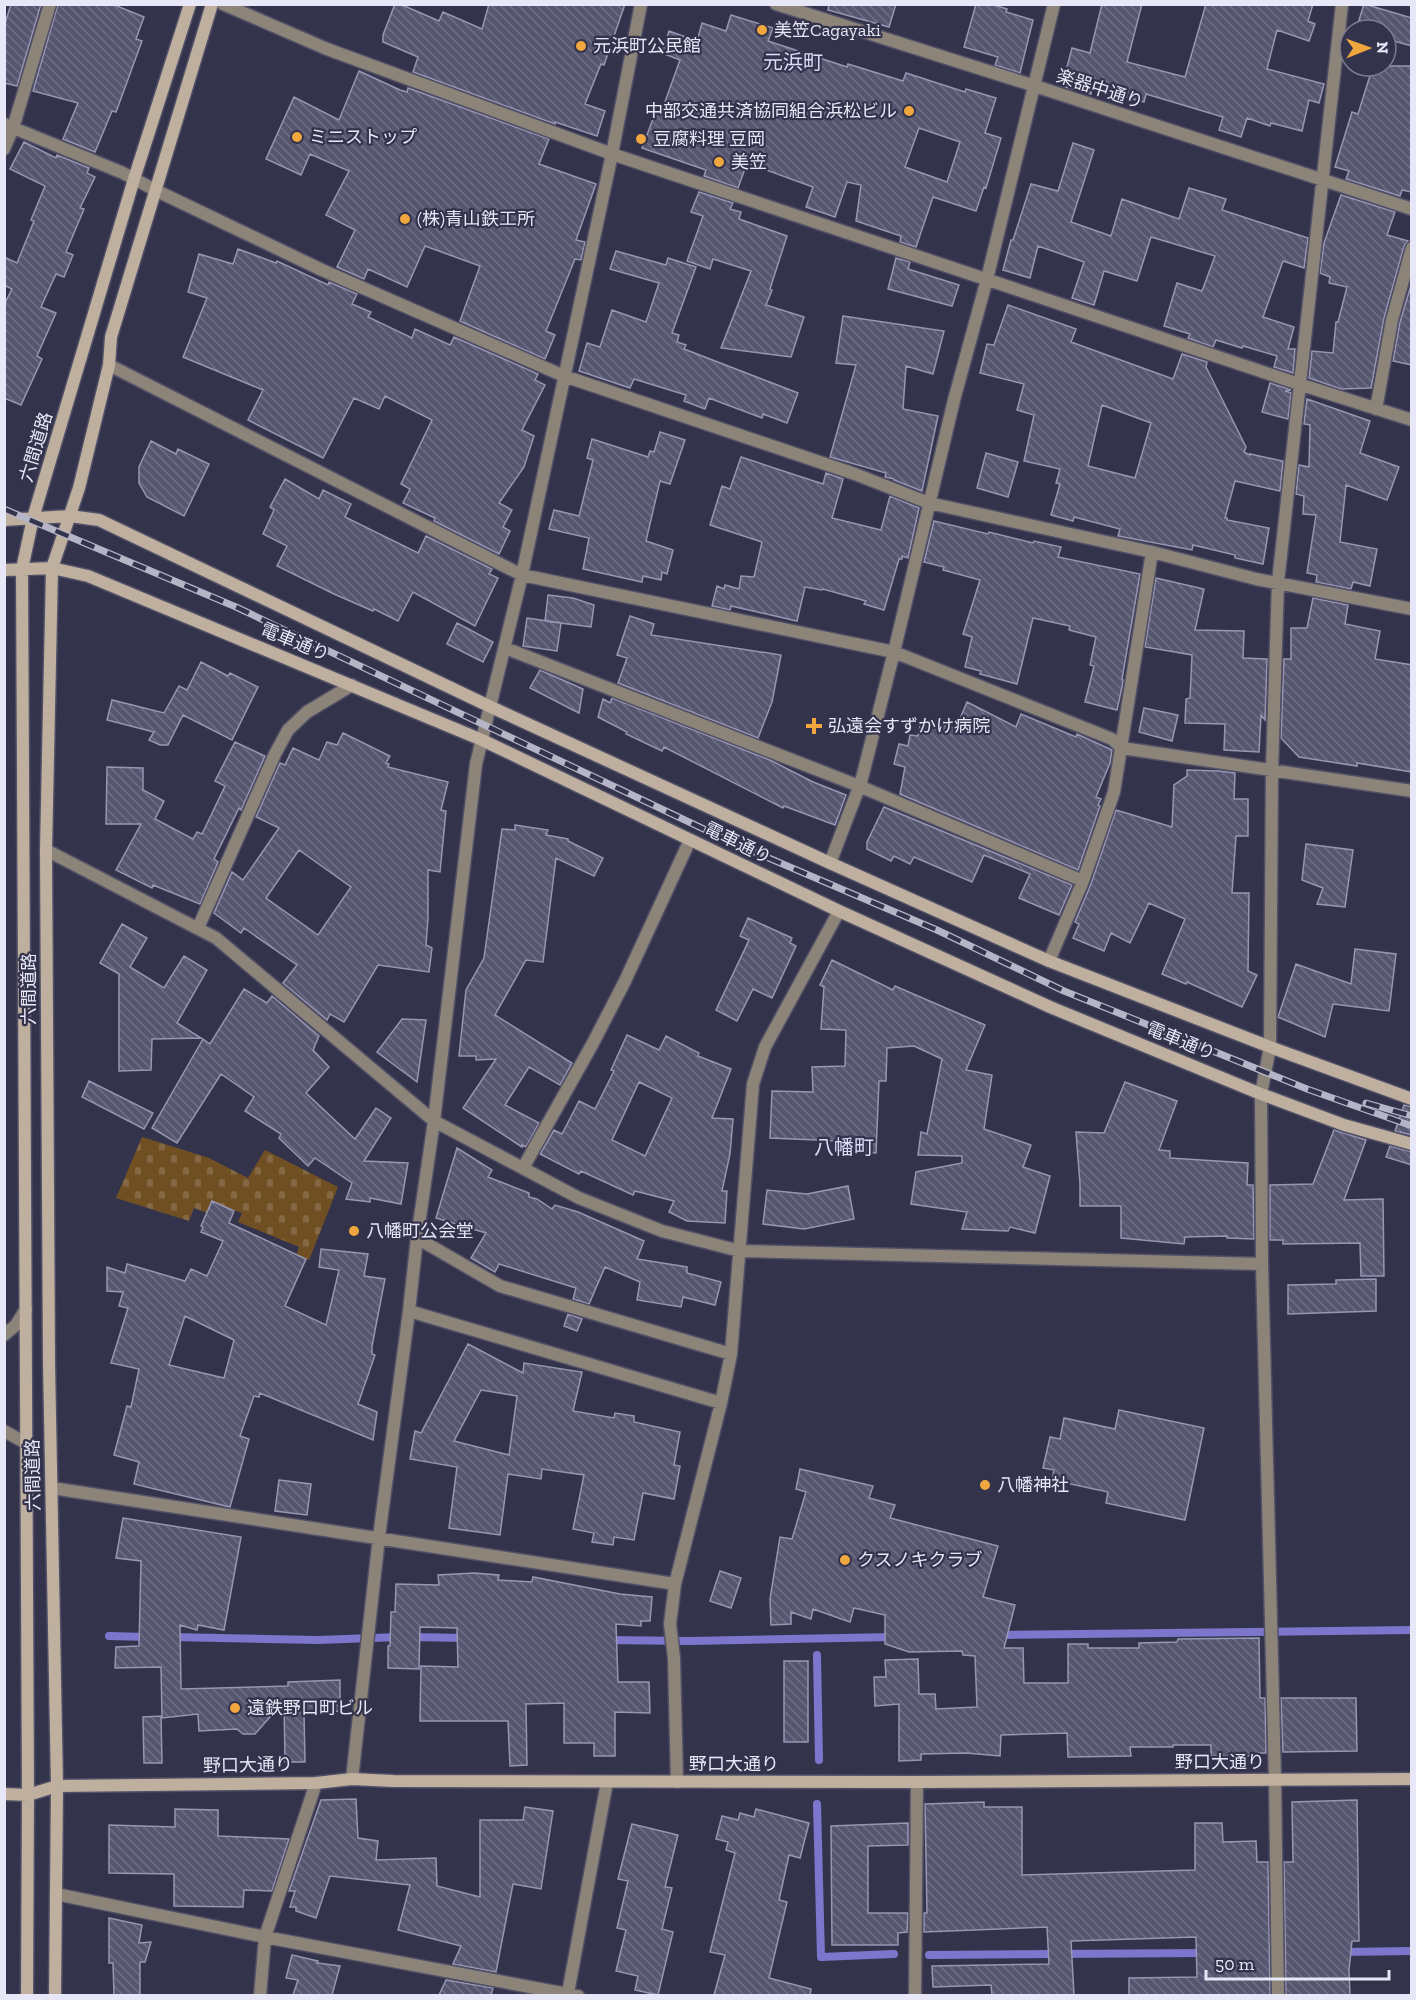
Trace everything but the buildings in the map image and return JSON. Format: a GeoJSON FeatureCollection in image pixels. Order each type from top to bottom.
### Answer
{"type":"FeatureCollection","features":[{"type":"Feature","properties":{"kind":"street"},"geometry":{"type":"LineString","coordinates":[[4,149],[9,126],[50,4]]}},
{"type":"Feature","properties":{"kind":"street","name":"六間道路"},"geometry":{"type":"LineString","coordinates":[[27,1995],[22,569],[33,518],[134,179],[190,4]]}},
{"type":"Feature","properties":{"kind":"street","name":"六間道路"},"geometry":{"type":"LineString","coordinates":[[55,1995],[57,1786],[48,1350],[46,850],[52,568],[80,488],[109,365],[111,337],[212,4]]}},
{"type":"Feature","properties":{"kind":"street"},"geometry":{"type":"LineString","coordinates":[[223,4],[327,49],[612,154],[1412,420]]}},
{"type":"Feature","properties":{"kind":"street"},"geometry":{"type":"LineString","coordinates":[[352,1779],[379,1537],[434,1121],[476,764],[522,576],[612,154],[641,4]]}},
{"type":"Feature","properties":{"kind":"street","name":"楽器中通り"},"geometry":{"type":"LineString","coordinates":[[776,4],[1412,209]]}},
{"type":"Feature","properties":{"kind":"street"},"geometry":{"type":"LineString","coordinates":[[830,863],[859,786],[894,652],[954,400],[987,279],[1054,4]]}},
{"type":"Feature","properties":{"kind":"street"},"geometry":{"type":"LineString","coordinates":[[1278,1995],[1262,1264],[1262,1094],[1270,1047],[1272,770],[1278,582],[1342,4]]}},
{"type":"Feature","properties":{"kind":"street"},"geometry":{"type":"LineString","coordinates":[[9,126],[134,179],[322,270],[564,376],[855,474],[929,502],[1152,552],[1256,579],[1412,609]]}},
{"type":"Feature","properties":{"kind":"street"},"geometry":{"type":"LineString","coordinates":[[1376,409],[1392,320],[1412,248]]}},
{"type":"Feature","properties":{"kind":"street"},"geometry":{"type":"LineString","coordinates":[[109,365],[522,576],[894,652],[1112,739],[1122,748],[1412,791]]}},
{"type":"Feature","properties":{"kind":"street","name":"電車通り"},"geometry":{"type":"LineString","coordinates":[[4,520],[70,516],[99,520],[491,707],[1049,961],[1270,1047],[1412,1099]]}},
{"type":"Feature","properties":{"kind":"street"},"geometry":{"type":"LineString","coordinates":[[1049,961],[1083,881],[1114,792],[1152,552]]}},
{"type":"Feature","properties":{"kind":"street","name":"電車通り"},"geometry":{"type":"LineString","coordinates":[[4,570],[52,568],[88,576],[482,740],[839,911],[1050,1007],[1344,1125],[1412,1143]]}},
{"type":"Feature","properties":{"kind":"street"},"geometry":{"type":"LineString","coordinates":[[505,648],[859,786],[1083,881]]}},
{"type":"Feature","properties":{"kind":"street"},"geometry":{"type":"LineString","coordinates":[[198,928],[275,754],[288,730],[307,712],[352,685]]}},
{"type":"Feature","properties":{"kind":"street"},"geometry":{"type":"LineString","coordinates":[[523,1168],[625,981],[690,840]]}},
{"type":"Feature","properties":{"kind":"street"},"geometry":{"type":"LineString","coordinates":[[46,850],[216,938],[434,1121],[579,1198],[662,1231],[740,1251],[1262,1264]]}},
{"type":"Feature","properties":{"kind":"street"},"geometry":{"type":"LineString","coordinates":[[677,1782],[674,1658],[670,1624],[675,1584],[721,1403],[731,1354],[753,1084],[765,1047],[839,911]]}},
{"type":"Feature","properties":{"kind":"street"},"geometry":{"type":"LineString","coordinates":[[417,1238],[500,1286],[731,1354]]}},
{"type":"Feature","properties":{"kind":"street"},"geometry":{"type":"LineString","coordinates":[[4,1335],[16,1325],[26,1309]]}},
{"type":"Feature","properties":{"kind":"street"},"geometry":{"type":"LineString","coordinates":[[409,1311],[721,1403]]}},
{"type":"Feature","properties":{"kind":"street"},"geometry":{"type":"LineString","coordinates":[[4,1431],[26,1443]]}},
{"type":"Feature","properties":{"kind":"street"},"geometry":{"type":"LineString","coordinates":[[52,1488],[675,1584]]}},
{"type":"Feature","properties":{"kind":"street","name":"野口大通り"},"geometry":{"type":"LineString","coordinates":[[4,1794],[28,1795],[57,1786],[316,1783],[352,1779],[917,1782],[1412,1779]]}},
{"type":"Feature","properties":{"kind":"street"},"geometry":{"type":"LineString","coordinates":[[56,1894],[531,1991],[573,1994],[608,1782]]}},
{"type":"Feature","properties":{"kind":"street"},"geometry":{"type":"LineString","coordinates":[[915,1995],[917,1782]]}},
{"type":"Feature","properties":{"kind":"street"},"geometry":{"type":"LineString","coordinates":[[260,1995],[265,1937],[316,1783]]}},
{"type":"Feature","properties":{"kind":"green space"},"geometry":{"type":"Polygon","coordinates":[[[142,1137],[209,1158],[248,1178],[265,1150],[338,1187],[309,1260],[296,1256],[299,1247],[238,1222],[242,1213],[212,1202],[207,1213],[194,1208],[189,1221],[116,1198],[142,1137]]]}},
{"type":"Feature","properties":{"kind":"waterway"},"geometry":{"type":"LineString","coordinates":[[999,1635],[1412,1630]]}},
{"type":"Feature","properties":{"kind":"waterway"},"geometry":{"type":"LineString","coordinates":[[109,1636],[147,1637]]}},
{"type":"Feature","properties":{"kind":"waterway"},"geometry":{"type":"LineString","coordinates":[[171,1637],[318,1640],[399,1637]]}},
{"type":"Feature","properties":{"kind":"waterway"},"geometry":{"type":"LineString","coordinates":[[411,1637],[465,1638]]}},
{"type":"Feature","properties":{"kind":"waterway"},"geometry":{"type":"LineString","coordinates":[[606,1640],[691,1641],[894,1637]]}},
{"type":"Feature","properties":{"kind":"waterway"},"geometry":{"type":"LineString","coordinates":[[817,1655],[819,1760]]}},
{"type":"Feature","properties":{"kind":"waterway"},"geometry":{"type":"LineString","coordinates":[[817,1804],[821,1957],[894,1954]]}},
{"type":"Feature","properties":{"kind":"waterway"},"geometry":{"type":"LineString","coordinates":[[1341,1952],[1412,1951]]}},
{"type":"Feature","properties":{"kind":"waterway"},"geometry":{"type":"LineString","coordinates":[[929,1955],[1206,1953]]}},
{"type":"Feature","properties":{"kind":"railway"},"geometry":{"type":"LineString","coordinates":[[4,509],[236,607],[729,841],[937,930],[1064,991],[1307,1089],[1412,1126]]}},
{"type":"Feature","properties":{"kind":"railway"},"geometry":{"type":"LineString","coordinates":[[1366,1103],[1412,1116]]}},
{"type":"Feature","properties":{"kind":"place","name":"美笠Cagayaki"},"geometry":{"type":"Point","coordinates":[762,30]}},
{"type":"Feature","properties":{"kind":"place","name":"元浜町公民館"},"geometry":{"type":"Point","coordinates":[581,46]}},
{"type":"Feature","properties":{"kind":"place","name":"中部交通共済協同組合浜松ビル"},"geometry":{"type":"Point","coordinates":[909,111]}},
{"type":"Feature","properties":{"kind":"place","name":"ミニストップ"},"geometry":{"type":"Point","coordinates":[297,137]}},
{"type":"Feature","properties":{"kind":"place","name":"豆腐料理 豆岡"},"geometry":{"type":"Point","coordinates":[641,139]}},
{"type":"Feature","properties":{"kind":"place","name":"美笠"},"geometry":{"type":"Point","coordinates":[719,162]}},
{"type":"Feature","properties":{"kind":"place","name":"(株)青山鉄工所"},"geometry":{"type":"Point","coordinates":[405,219]}},
{"type":"Feature","properties":{"kind":"place","name":"弘遠会すずかけ病院"},"geometry":{"type":"Point","coordinates":[814,726]}},
{"type":"Feature","properties":{"kind":"place","name":"八幡町公会堂"},"geometry":{"type":"Point","coordinates":[354,1231]}},
{"type":"Feature","properties":{"kind":"place","name":"八幡神社"},"geometry":{"type":"Point","coordinates":[985,1485]}},
{"type":"Feature","properties":{"kind":"place","name":"クスノキクラブ"},"geometry":{"type":"Point","coordinates":[845,1560]}},
{"type":"Feature","properties":{"kind":"place","name":"遠鉄野口町ビル"},"geometry":{"type":"Point","coordinates":[235,1708]}},
{"type":"Feature","properties":{"kind":"district","name":"元浜町"},"geometry":{"type":"Point","coordinates":[793,62]}},
{"type":"Feature","properties":{"kind":"district","name":"八幡町"},"geometry":{"type":"Point","coordinates":[844,1147]}}]}
